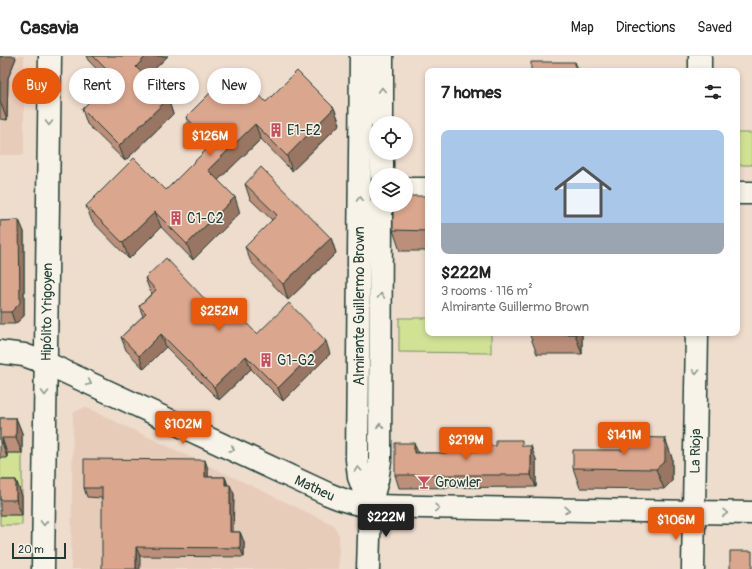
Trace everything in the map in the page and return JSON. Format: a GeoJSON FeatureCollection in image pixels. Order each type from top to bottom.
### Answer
{"type":"FeatureCollection","features":[{"type":"Feature","properties":{"kind":"street","name":"Hipólito Yrigoyen"},"geometry":{"type":"LineString","coordinates":[[43,569],[50,56]]}},
{"type":"Feature","properties":{"kind":"street","name":"Almirante Guillermo Brown"},"geometry":{"type":"LineString","coordinates":[[361,56],[357,459],[358,477],[370,506]]}},
{"type":"Feature","properties":{"kind":"street"},"geometry":{"type":"LineString","coordinates":[[382,56],[382,116]]}},
{"type":"Feature","properties":{"kind":"street"},"geometry":{"type":"LineString","coordinates":[[700,56],[700,68]]}},
{"type":"Feature","properties":{"kind":"street"},"geometry":{"type":"LineString","coordinates":[[413,189],[425,189]]}},
{"type":"Feature","properties":{"kind":"street"},"geometry":{"type":"LineString","coordinates":[[740,193],[752,193]]}},
{"type":"Feature","properties":{"kind":"street","name":"Almirante Guillermo Brown"},"geometry":{"type":"LineString","coordinates":[[368,569],[370,506],[380,461],[382,212]]}},
{"type":"Feature","properties":{"kind":"street","name":"La Rioja"},"geometry":{"type":"LineString","coordinates":[[693,569],[697,336]]}},
{"type":"Feature","properties":{"kind":"street","name":"Matheu"},"geometry":{"type":"LineString","coordinates":[[0,352],[24,355],[46,363],[342,500],[357,505],[752,513]]}},
{"type":"Feature","properties":{"kind":"shaded area"},"geometry":{"type":"Polygon","coordinates":[[[0,56],[24,56],[24,68],[12,68],[12,104],[24,104],[24,155],[0,155],[0,56]]]}},
{"type":"Feature","properties":{"kind":"shaded area"},"geometry":{"type":"Polygon","coordinates":[[[85,407],[334,525],[339,536],[339,569],[71,569],[73,413],[85,407]]]}},
{"type":"Feature","properties":{"kind":"green space"},"geometry":{"type":"Polygon","coordinates":[[[740,133],[752,133],[752,165],[740,165],[740,133]]]}},
{"type":"Feature","properties":{"kind":"green space"},"geometry":{"type":"Polygon","coordinates":[[[399,318],[425,318],[425,336],[491,336],[491,353],[399,352],[399,318]]]}},
{"type":"Feature","properties":{"kind":"green space"},"geometry":{"type":"Polygon","coordinates":[[[7,453],[22,453],[22,496],[0,492],[0,458],[7,453]]]}},
{"type":"Feature","properties":{"kind":"green space"},"geometry":{"type":"Polygon","coordinates":[[[0,515],[22,515],[22,525],[0,525],[0,515]]]}},
{"type":"Feature","properties":{"kind":"building"},"geometry":{"type":"Polygon","coordinates":[[[93,56],[146,56],[136,67],[137,68],[133,68],[133,104],[163,104],[119,146],[82,109],[87,104],[125,104],[125,68],[105,68],[93,56]]]}},
{"type":"Feature","properties":{"kind":"building"},"geometry":{"type":"Polygon","coordinates":[[[531,62],[575,62],[575,68],[531,68],[531,62]]]}},
{"type":"Feature","properties":{"kind":"building"},"geometry":{"type":"Polygon","coordinates":[[[297,71],[334,108],[287,156],[255,124],[208,170],[235,197],[187,244],[155,212],[123,243],[86,206],[134,158],[166,190],[212,144],[186,117],[207,96],[207,104],[261,104],[261,97],[266,102],[297,71]]]}},
{"type":"Feature","properties":{"kind":"building"},"geometry":{"type":"Polygon","coordinates":[[[261,167],[331,238],[283,284],[245,247],[277,215],[245,184],[261,167]]]}},
{"type":"Feature","properties":{"kind":"building"},"geometry":{"type":"Polygon","coordinates":[[[413,196],[425,196],[425,231],[393,230],[393,212],[413,212],[413,196]]]}},
{"type":"Feature","properties":{"kind":"building"},"geometry":{"type":"Polygon","coordinates":[[[19,220],[20,303],[11,312],[0,312],[0,221],[19,220]]]}},
{"type":"Feature","properties":{"kind":"building"},"geometry":{"type":"Polygon","coordinates":[[[166,258],[216,311],[225,301],[257,334],[289,303],[326,341],[278,388],[246,356],[214,387],[161,334],[139,356],[121,337],[146,313],[139,306],[156,290],[145,278],[166,258]]]}},
{"type":"Feature","properties":{"kind":"building"},"geometry":{"type":"Polygon","coordinates":[[[0,418],[16,418],[16,438],[2,438],[2,442],[0,442],[0,418]]]}},
{"type":"Feature","properties":{"kind":"building"},"geometry":{"type":"Polygon","coordinates":[[[632,437],[665,438],[665,461],[656,469],[573,468],[573,450],[626,450],[626,445],[632,445],[632,437]]]}},
{"type":"Feature","properties":{"kind":"building"},"geometry":{"type":"Polygon","coordinates":[[[496,440],[522,440],[522,446],[531,446],[531,475],[395,475],[395,443],[414,443],[414,453],[450,453],[450,451],[486,451],[486,446],[496,446],[496,440]]]}},
{"type":"Feature","properties":{"kind":"building"},"geometry":{"type":"Polygon","coordinates":[[[84,459],[205,460],[205,477],[225,477],[225,485],[230,485],[230,532],[240,532],[240,548],[136,547],[136,569],[102,569],[102,488],[84,488],[84,459]]]}},
{"type":"Feature","properties":{"kind":"building"},"geometry":{"type":"Polygon","coordinates":[[[0,480],[16,480],[16,500],[0,500],[0,480]]]}},
{"type":"Feature","properties":{"kind":"building"},"geometry":{"type":"Polygon","coordinates":[[[730,551],[752,551],[752,569],[730,569],[730,551]]]}},
{"type":"Feature","properties":{"kind":"place","name":"E1-E2"},"geometry":{"type":"Point","coordinates":[276,130]}},
{"type":"Feature","properties":{"kind":"place","name":"C1-C2"},"geometry":{"type":"Point","coordinates":[176,218]}},
{"type":"Feature","properties":{"kind":"place","name":"G1-G2"},"geometry":{"type":"Point","coordinates":[266,360]}},
{"type":"Feature","properties":{"kind":"place","name":"Growler"},"geometry":{"type":"Point","coordinates":[424,482]}}]}
